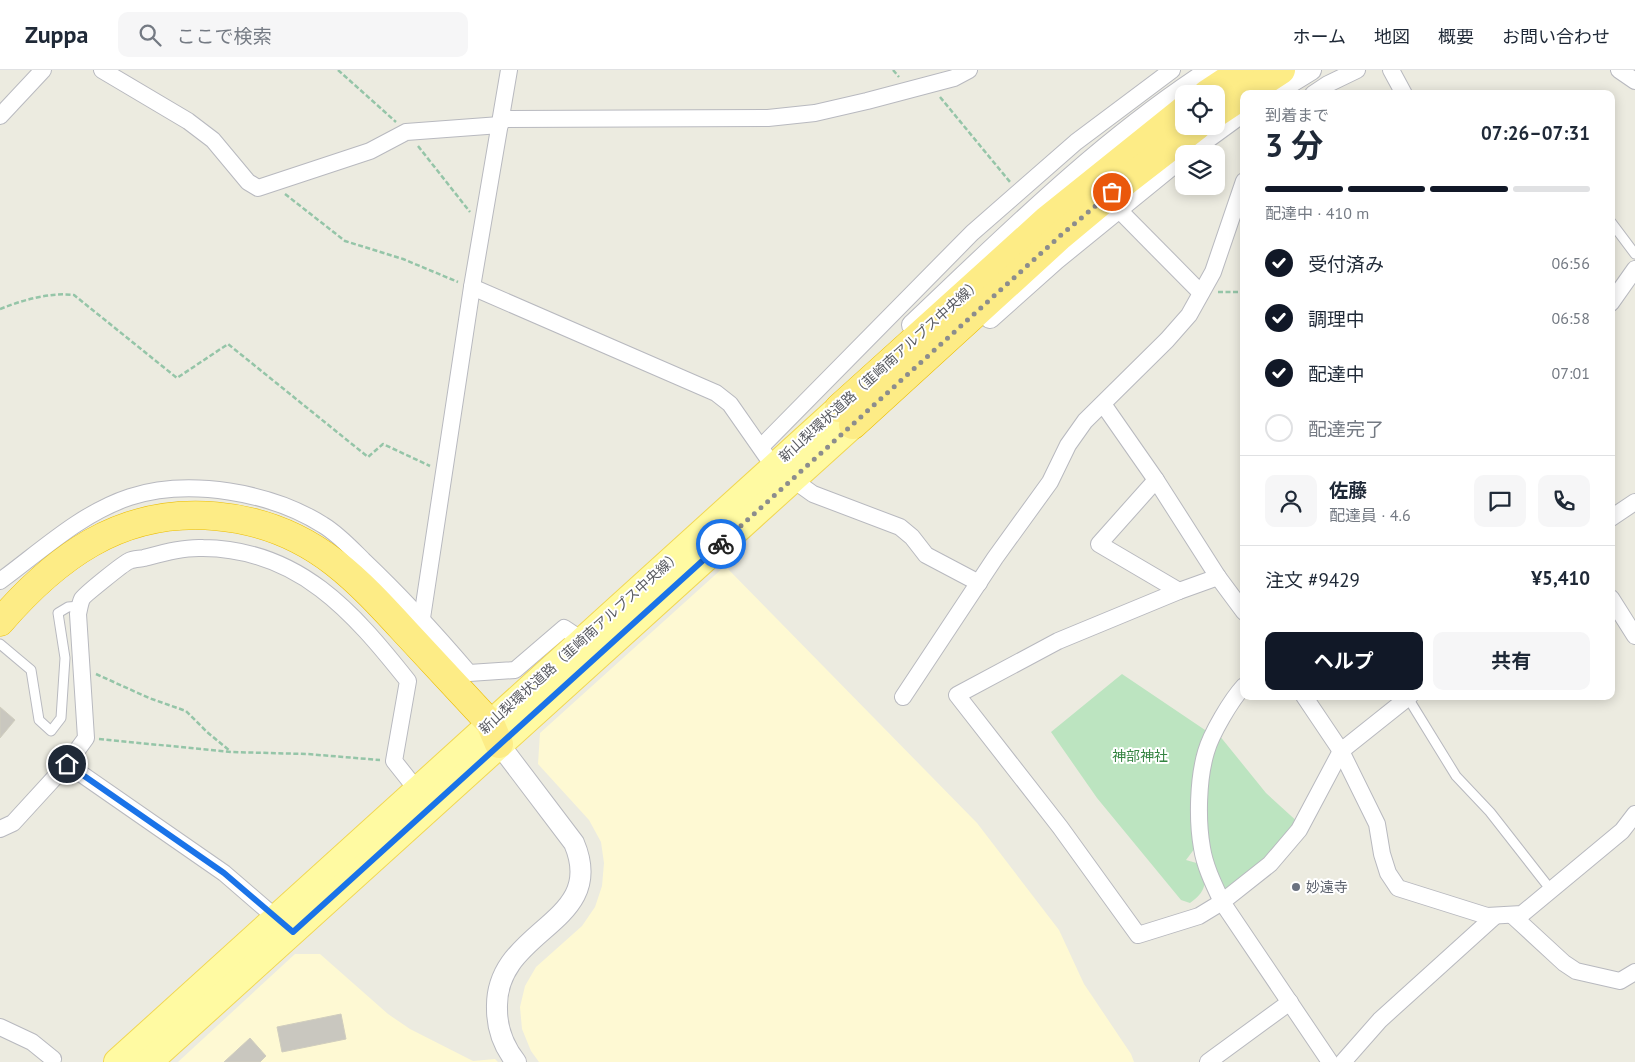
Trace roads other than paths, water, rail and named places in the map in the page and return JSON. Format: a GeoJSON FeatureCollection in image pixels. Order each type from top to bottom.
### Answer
{"type":"FeatureCollection","features":[{"type":"Feature","properties":{"kind":"highway"},"geometry":{"type":"LineString","coordinates":[[1220,85],[1243,70]]}},
{"type":"Feature","properties":{"kind":"highway"},"geometry":{"type":"LineString","coordinates":[[1251,90],[1281,70]]}},
{"type":"Feature","properties":{"kind":"highway"},"geometry":{"type":"LineString","coordinates":[[1225,107],[1240,97]]}},
{"type":"Feature","properties":{"kind":"highway","name":"新山梨環状道路（韮崎南アルプス中央線）"},"geometry":{"type":"LineString","coordinates":[[846,416],[1047,220],[1175,117]]}},
{"type":"Feature","properties":{"kind":"highway","name":"新山梨環状道路（韮崎南アルプス中央線）"},"geometry":{"type":"LineString","coordinates":[[846,416],[1126,181],[1185,135]]}},
{"type":"Feature","properties":{"kind":"highway"},"geometry":{"type":"LineString","coordinates":[[0,622],[34,586],[63,561],[109,534],[147,521],[178,516],[233,517],[258,523],[306,544],[334,562],[366,588],[489,733]]}},
{"type":"Feature","properties":{"kind":"highway"},"geometry":{"type":"LineString","coordinates":[[0,644],[42,596],[72,571],[98,553],[124,541],[152,533],[184,528],[215,528],[247,533],[274,542],[302,556],[330,574],[356,597],[489,733]]}},
{"type":"Feature","properties":{"kind":"main road","name":"新山梨環状道路（韮崎南アルプス中央線）"},"geometry":{"type":"LineString","coordinates":[[117,1062],[285,925],[489,733],[582,640],[668,562],[846,416]]}},
{"type":"Feature","properties":{"kind":"main road","name":"新山梨環状道路（韮崎南アルプス中央線）"},"geometry":{"type":"LineString","coordinates":[[149,1062],[417,790],[645,613],[846,416]]}},
{"type":"Feature","properties":{"kind":"street"},"geometry":{"type":"LineString","coordinates":[[0,116],[43,70]]}},
{"type":"Feature","properties":{"kind":"street"},"geometry":{"type":"LineString","coordinates":[[102,70],[188,122],[213,140],[248,182],[258,188],[370,152],[406,132],[500,122],[768,118],[815,113],[929,85],[954,78],[969,70]]}},
{"type":"Feature","properties":{"kind":"street"},"geometry":{"type":"LineString","coordinates":[[422,618],[472,287],[509,70]]}},
{"type":"Feature","properties":{"kind":"street"},"geometry":{"type":"LineString","coordinates":[[668,562],[972,233],[1076,142],[1172,70]]}},
{"type":"Feature","properties":{"kind":"street"},"geometry":{"type":"LineString","coordinates":[[766,454],[832,399],[1037,206],[1116,140],[1211,70]]}},
{"type":"Feature","properties":{"kind":"street"},"geometry":{"type":"LineString","coordinates":[[1278,90],[1311,70]]}},
{"type":"Feature","properties":{"kind":"street"},"geometry":{"type":"LineString","coordinates":[[1318,90],[1357,70]]}},
{"type":"Feature","properties":{"kind":"street"},"geometry":{"type":"LineString","coordinates":[[1391,70],[1402,90]]}},
{"type":"Feature","properties":{"kind":"street"},"geometry":{"type":"LineString","coordinates":[[1619,70],[1635,81]]}},
{"type":"Feature","properties":{"kind":"street"},"geometry":{"type":"LineString","coordinates":[[1197,145],[1240,114]]}},
{"type":"Feature","properties":{"kind":"street"},"geometry":{"type":"LineString","coordinates":[[645,613],[867,428],[1048,266],[1175,161]]}},
{"type":"Feature","properties":{"kind":"street"},"geometry":{"type":"LineString","coordinates":[[902,697],[978,583],[1050,482],[1068,446],[1085,421],[1167,340],[1189,315],[1212,272],[1240,193]]}},
{"type":"Feature","properties":{"kind":"street"},"geometry":{"type":"LineString","coordinates":[[1117,208],[1201,293]]}},
{"type":"Feature","properties":{"kind":"street"},"geometry":{"type":"LineString","coordinates":[[1615,297],[1635,269]]}},
{"type":"Feature","properties":{"kind":"street"},"geometry":{"type":"LineString","coordinates":[[472,287],[716,393],[730,404],[766,454]]}},
{"type":"Feature","properties":{"kind":"street"},"geometry":{"type":"LineString","coordinates":[[1103,404],[1156,480],[1218,577],[1240,607]]}},
{"type":"Feature","properties":{"kind":"street"},"geometry":{"type":"LineString","coordinates":[[1156,480],[1099,544],[1179,591]]}},
{"type":"Feature","properties":{"kind":"street"},"geometry":{"type":"LineString","coordinates":[[799,484],[813,494],[900,527],[912,537],[926,555],[978,583]]}},
{"type":"Feature","properties":{"kind":"street"},"geometry":{"type":"LineString","coordinates":[[0,581],[91,515],[130,497],[160,491],[193,488],[216,490],[259,498],[297,510],[325,526],[393,588],[422,618],[469,673],[515,670],[564,628],[582,640]]}},
{"type":"Feature","properties":{"kind":"street"},"geometry":{"type":"LineString","coordinates":[[1615,515],[1635,502]]}},
{"type":"Feature","properties":{"kind":"street"},"geometry":{"type":"LineString","coordinates":[[0,829],[13,823],[67,764],[86,738],[78,614],[82,598],[128,561],[165,552],[201,548],[228,549],[277,561],[307,577],[381,647],[408,681],[394,761],[417,790]]}},
{"type":"Feature","properties":{"kind":"street"},"geometry":{"type":"LineString","coordinates":[[1218,577],[1058,641],[957,695],[1060,826],[1138,934],[1199,916],[1222,902],[1270,864],[1298,830],[1341,750],[1405,700]]}},
{"type":"Feature","properties":{"kind":"street"},"geometry":{"type":"LineString","coordinates":[[1615,604],[1635,636]]}},
{"type":"Feature","properties":{"kind":"street"},"geometry":{"type":"LineString","coordinates":[[1240,690],[1235,696],[1206,751],[1201,777],[1199,821],[1202,850],[1212,882],[1222,902],[1330,1062]]}},
{"type":"Feature","properties":{"kind":"street"},"geometry":{"type":"LineString","coordinates":[[1307,700],[1341,750],[1377,824],[1382,854],[1388,873],[1398,888],[1487,916],[1522,914],[1622,831],[1635,814]]}},
{"type":"Feature","properties":{"kind":"street"},"geometry":{"type":"LineString","coordinates":[[489,733],[574,843],[580,858],[582,873],[573,901],[516,954],[506,968],[500,984],[496,1001],[497,1020],[501,1037],[516,1062]]}},
{"type":"Feature","properties":{"kind":"street"},"geometry":{"type":"LineString","coordinates":[[67,764],[224,873],[285,925]]}},
{"type":"Feature","properties":{"kind":"street"},"geometry":{"type":"LineString","coordinates":[[1342,1062],[1380,1020],[1495,916]]}},
{"type":"Feature","properties":{"kind":"street"},"geometry":{"type":"LineString","coordinates":[[1513,916],[1564,964],[1576,970],[1620,981],[1635,972]]}},
{"type":"Feature","properties":{"kind":"street"},"geometry":{"type":"LineString","coordinates":[[1208,1062],[1290,1002]]}},
{"type":"Feature","properties":{"kind":"street"},"geometry":{"type":"LineString","coordinates":[[0,1027],[32,1042],[53,1059],[52,1062]]}},
{"type":"Feature","properties":{"kind":"lane"},"geometry":{"type":"LineString","coordinates":[[1615,227],[1635,254]]}},
{"type":"Feature","properties":{"kind":"lane"},"geometry":{"type":"LineString","coordinates":[[0,644],[31,670],[39,720],[51,731],[61,718],[65,658],[58,613],[68,607],[80,606]]}},
{"type":"Feature","properties":{"kind":"lane"},"geometry":{"type":"LineString","coordinates":[[1411,700],[1456,776],[1490,812],[1551,890]]}},
{"type":"Feature","properties":{"kind":"place","name":"妙遠寺"},"geometry":{"type":"Point","coordinates":[1296,887]}},
{"type":"Feature","properties":{"kind":"park label","name":"神部神社"},"geometry":{"type":"Point","coordinates":[1140,756]}}]}
